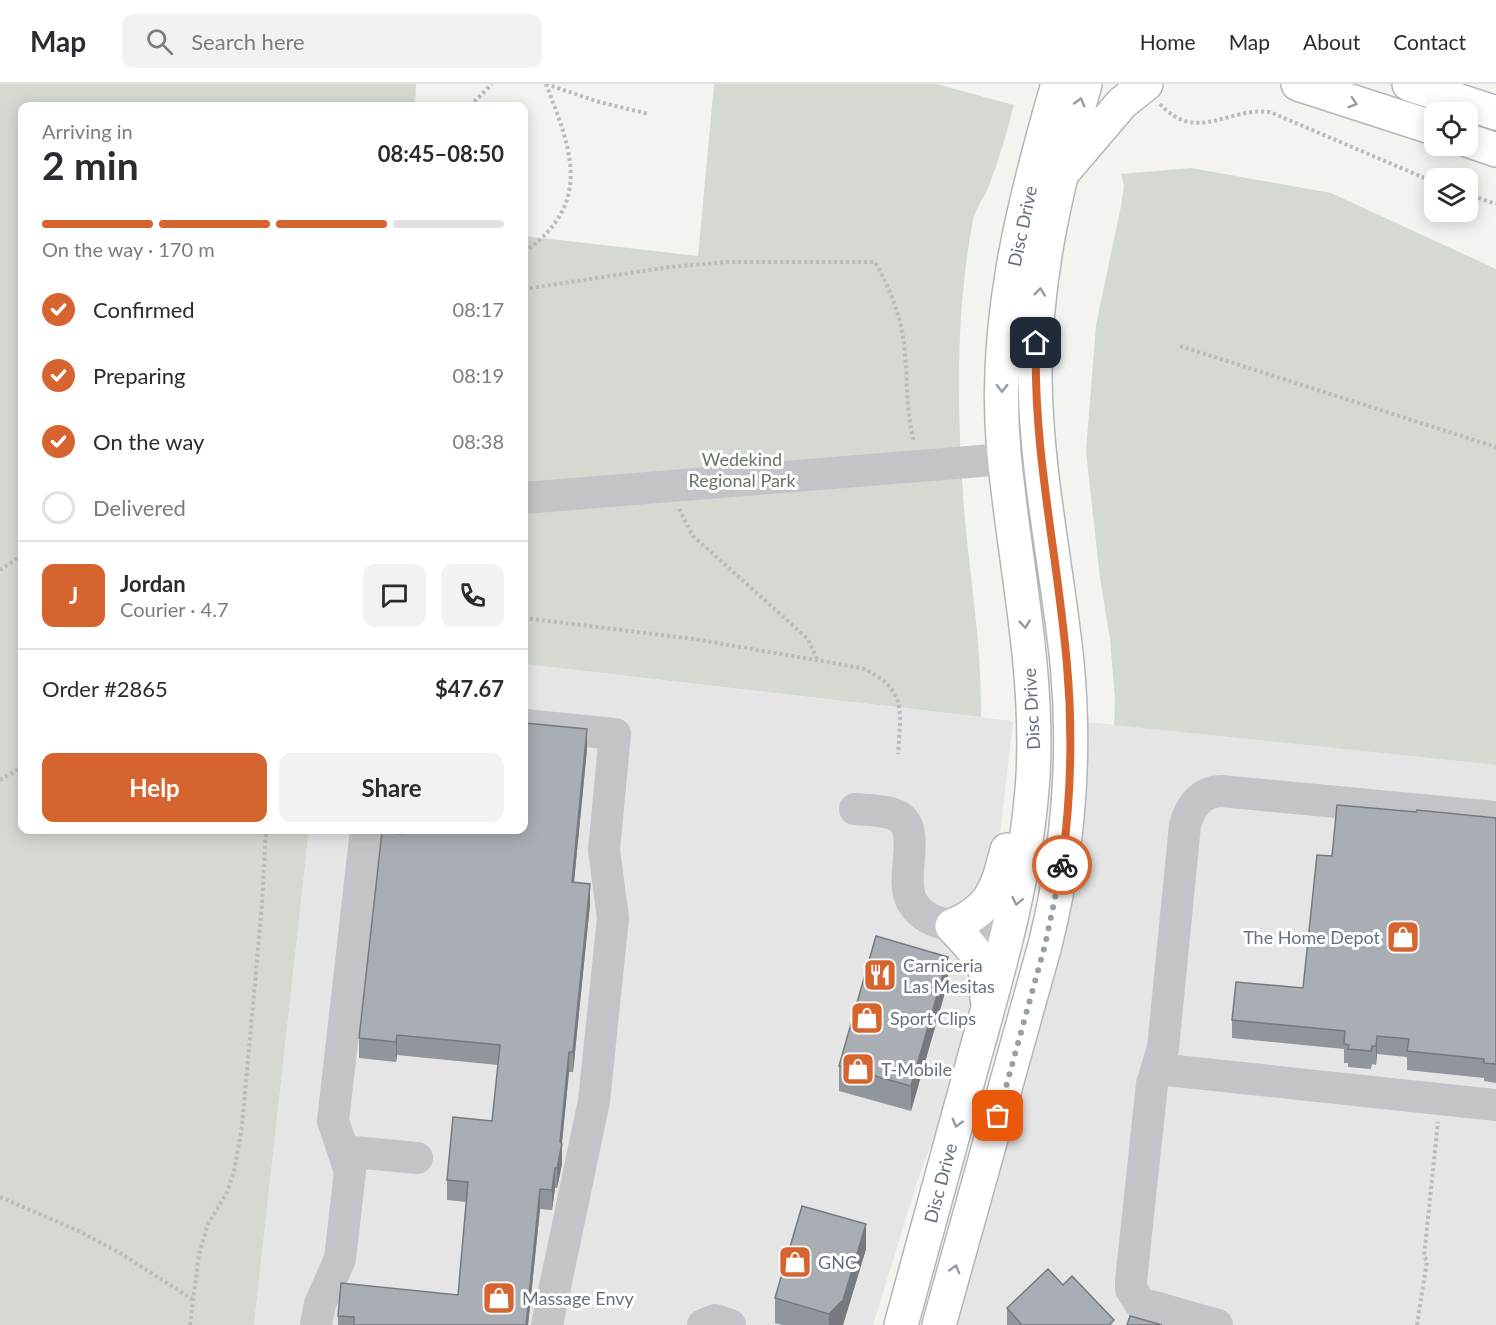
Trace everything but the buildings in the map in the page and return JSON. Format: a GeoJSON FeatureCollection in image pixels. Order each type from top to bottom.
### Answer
{"type":"FeatureCollection","features":[{"type":"Feature","properties":{"kind":"main road"},"geometry":{"type":"LineString","coordinates":[[1035,84],[1041,107],[1041,145]]}},
{"type":"Feature","properties":{"kind":"main road","name":"Disc Drive"},"geometry":{"type":"LineString","coordinates":[[901,1325],[1006,945],[1022,877],[1030,820],[1034,719],[1005,459],[1002,401],[1005,310],[1020,228],[1058,84]]}},
{"type":"Feature","properties":{"kind":"main road","name":"Disc Drive"},"geometry":{"type":"LineString","coordinates":[[942,1319],[1055,905],[1068,801],[1070,706],[1067,663],[1041,465],[1035,378],[1041,276],[1061,174],[1085,84]]}},
{"type":"Feature","properties":{"kind":"main road"},"geometry":{"type":"LineString","coordinates":[[1298,84],[1424,126]]}},
{"type":"Feature","properties":{"kind":"main road"},"geometry":{"type":"LineString","coordinates":[[1409,84],[1496,113]]}},
{"type":"Feature","properties":{"kind":"main road"},"geometry":{"type":"LineString","coordinates":[[1061,174],[1122,103],[1150,90]]}},
{"type":"Feature","properties":{"kind":"main road"},"geometry":{"type":"LineString","coordinates":[[1478,144],[1496,150]]}},
{"type":"Feature","properties":{"kind":"main road"},"geometry":{"type":"LineString","coordinates":[[1005,459],[1024,482],[1028,493],[1048,636],[1070,706]]}},
{"type":"Feature","properties":{"kind":"main road"},"geometry":{"type":"LineString","coordinates":[[985,1022],[988,974],[984,964],[952,926],[977,913],[998,888],[1012,833],[1025,740],[1030,670]]}},
{"type":"Feature","properties":{"kind":"main road"},"geometry":{"type":"LineString","coordinates":[[985,1161],[991,1067],[1016,975],[1013,954],[1006,945]]}},
{"type":"Feature","properties":{"kind":"main road"},"geometry":{"type":"LineString","coordinates":[[880,1325],[900,1260],[942,1177]]}},
{"type":"Feature","properties":{"kind":"lane"},"geometry":{"type":"LineString","coordinates":[[528,498],[1005,459]]}},
{"type":"Feature","properties":{"kind":"lane"},"geometry":{"type":"LineString","coordinates":[[528,725],[615,734],[604,863],[613,918],[594,1101],[547,1325]]}},
{"type":"Feature","properties":{"kind":"lane"},"geometry":{"type":"LineString","coordinates":[[1217,1325],[1140,1303],[1131,1289],[1152,1084],[1163,1048],[1185,825],[1193,805],[1212,792],[1242,792],[1496,817]]}},
{"type":"Feature","properties":{"kind":"lane"},"geometry":{"type":"LineString","coordinates":[[855,809],[890,813],[899,817],[906,824],[910,840],[907,889],[912,902],[926,916],[952,926],[992,934],[1006,945]]}},
{"type":"Feature","properties":{"kind":"lane"},"geometry":{"type":"LineString","coordinates":[[316,1325],[320,1304],[340,1259],[350,1171],[333,1121],[366,834]]}},
{"type":"Feature","properties":{"kind":"lane"},"geometry":{"type":"LineString","coordinates":[[1157,1069],[1496,1106]]}},
{"type":"Feature","properties":{"kind":"lane"},"geometry":{"type":"LineString","coordinates":[[343,1151],[417,1158]]}},
{"type":"Feature","properties":{"kind":"lane"},"geometry":{"type":"LineString","coordinates":[[703,1325],[715,1320],[730,1325]]}},
{"type":"Feature","properties":{"kind":"path"},"geometry":{"type":"LineString","coordinates":[[474,102],[492,84]]}},
{"type":"Feature","properties":{"kind":"path"},"geometry":{"type":"LineString","coordinates":[[546,84],[599,102],[649,114]]}},
{"type":"Feature","properties":{"kind":"path"},"geometry":{"type":"LineString","coordinates":[[528,249],[544,237],[562,214],[570,193],[570,162],[564,130],[546,84]]}},
{"type":"Feature","properties":{"kind":"path"},"geometry":{"type":"LineString","coordinates":[[1150,90],[1170,115],[1190,123],[1208,124],[1245,112],[1270,112],[1424,178]]}},
{"type":"Feature","properties":{"kind":"path"},"geometry":{"type":"LineString","coordinates":[[1478,198],[1496,204]]}},
{"type":"Feature","properties":{"kind":"path"},"geometry":{"type":"LineString","coordinates":[[528,288],[670,267],[726,262],[875,262],[891,292],[902,332],[912,435],[922,466]]}},
{"type":"Feature","properties":{"kind":"path"},"geometry":{"type":"LineString","coordinates":[[1180,346],[1496,447]]}},
{"type":"Feature","properties":{"kind":"path"},"geometry":{"type":"LineString","coordinates":[[669,486],[693,536],[808,639],[817,659]]}},
{"type":"Feature","properties":{"kind":"path"},"geometry":{"type":"LineString","coordinates":[[0,570],[18,558]]}},
{"type":"Feature","properties":{"kind":"path"},"geometry":{"type":"LineString","coordinates":[[528,618],[694,639],[862,668],[883,678],[896,696],[900,716],[898,754]]}},
{"type":"Feature","properties":{"kind":"path"},"geometry":{"type":"LineString","coordinates":[[0,780],[18,769]]}},
{"type":"Feature","properties":{"kind":"path"},"geometry":{"type":"LineString","coordinates":[[190,1325],[199,1254],[208,1224],[226,1194],[234,1172],[242,1126],[262,903],[266,834]]}},
{"type":"Feature","properties":{"kind":"path"},"geometry":{"type":"LineString","coordinates":[[1417,1325],[1426,1262],[1424,1256],[1439,1115]]}},
{"type":"Feature","properties":{"kind":"path"},"geometry":{"type":"LineString","coordinates":[[0,1197],[78,1231],[120,1253],[192,1299]]}},
{"type":"Feature","properties":{"kind":"shaded area"},"geometry":{"type":"Polygon","coordinates":[[[528,664],[1013,721],[996,870],[999,903],[943,1113],[917,1182],[873,1325],[254,1325],[309,834],[528,834],[528,664]]]}},
{"type":"Feature","properties":{"kind":"shaded area"},"geometry":{"type":"Polygon","coordinates":[[[1087,722],[1496,765],[1496,1325],[956,1325],[1068,918],[1083,819],[1087,722]]]}},
{"type":"Feature","properties":{"kind":"green space"},"geometry":{"type":"Polygon","coordinates":[[[0,84],[416,84],[415,102],[18,102],[18,834],[309,834],[254,1325],[0,1325],[0,84]]]}},
{"type":"Feature","properties":{"kind":"green space","name":"Wedekind Regional Park"},"geometry":{"type":"Polygon","coordinates":[[[714,84],[936,84],[1014,105],[994,173],[973,220],[960,328],[959,401],[962,473],[966,535],[978,638],[981,717],[528,664],[528,236],[698,256],[714,84]]]}},
{"type":"Feature","properties":{"kind":"green space"},"geometry":{"type":"Polygon","coordinates":[[[1191,168],[1331,193],[1496,269],[1496,765],[1114,725],[1115,699],[1110,639],[1100,578],[1086,451],[1096,325],[1121,206],[1124,186],[1121,174],[1191,168]]]}},
{"type":"Feature","properties":{"kind":"way so far"},"geometry":{"type":"LineString","coordinates":[[998,1116],[1045,945],[1062,865]]}},
{"type":"Feature","properties":{"kind":"place","name":"The Home Depot"},"geometry":{"type":"Point","coordinates":[1403,937]}},
{"type":"Feature","properties":{"kind":"place","name":"Carniceria Las Mesitas"},"geometry":{"type":"Point","coordinates":[880,975]}},
{"type":"Feature","properties":{"kind":"place","name":"Sport Clips"},"geometry":{"type":"Point","coordinates":[867,1018]}},
{"type":"Feature","properties":{"kind":"place","name":"T-Mobile"},"geometry":{"type":"Point","coordinates":[858,1069]}},
{"type":"Feature","properties":{"kind":"place","name":"GNC"},"geometry":{"type":"Point","coordinates":[795,1262]}},
{"type":"Feature","properties":{"kind":"place","name":"Massage Envy"},"geometry":{"type":"Point","coordinates":[499,1298]}},
{"type":"Feature","properties":{"kind":"route"},"geometry":{"type":"LineString","coordinates":[[1036,343],[1036,423],[1067,663],[1071,719],[1066,836],[1062,865]]}}]}
